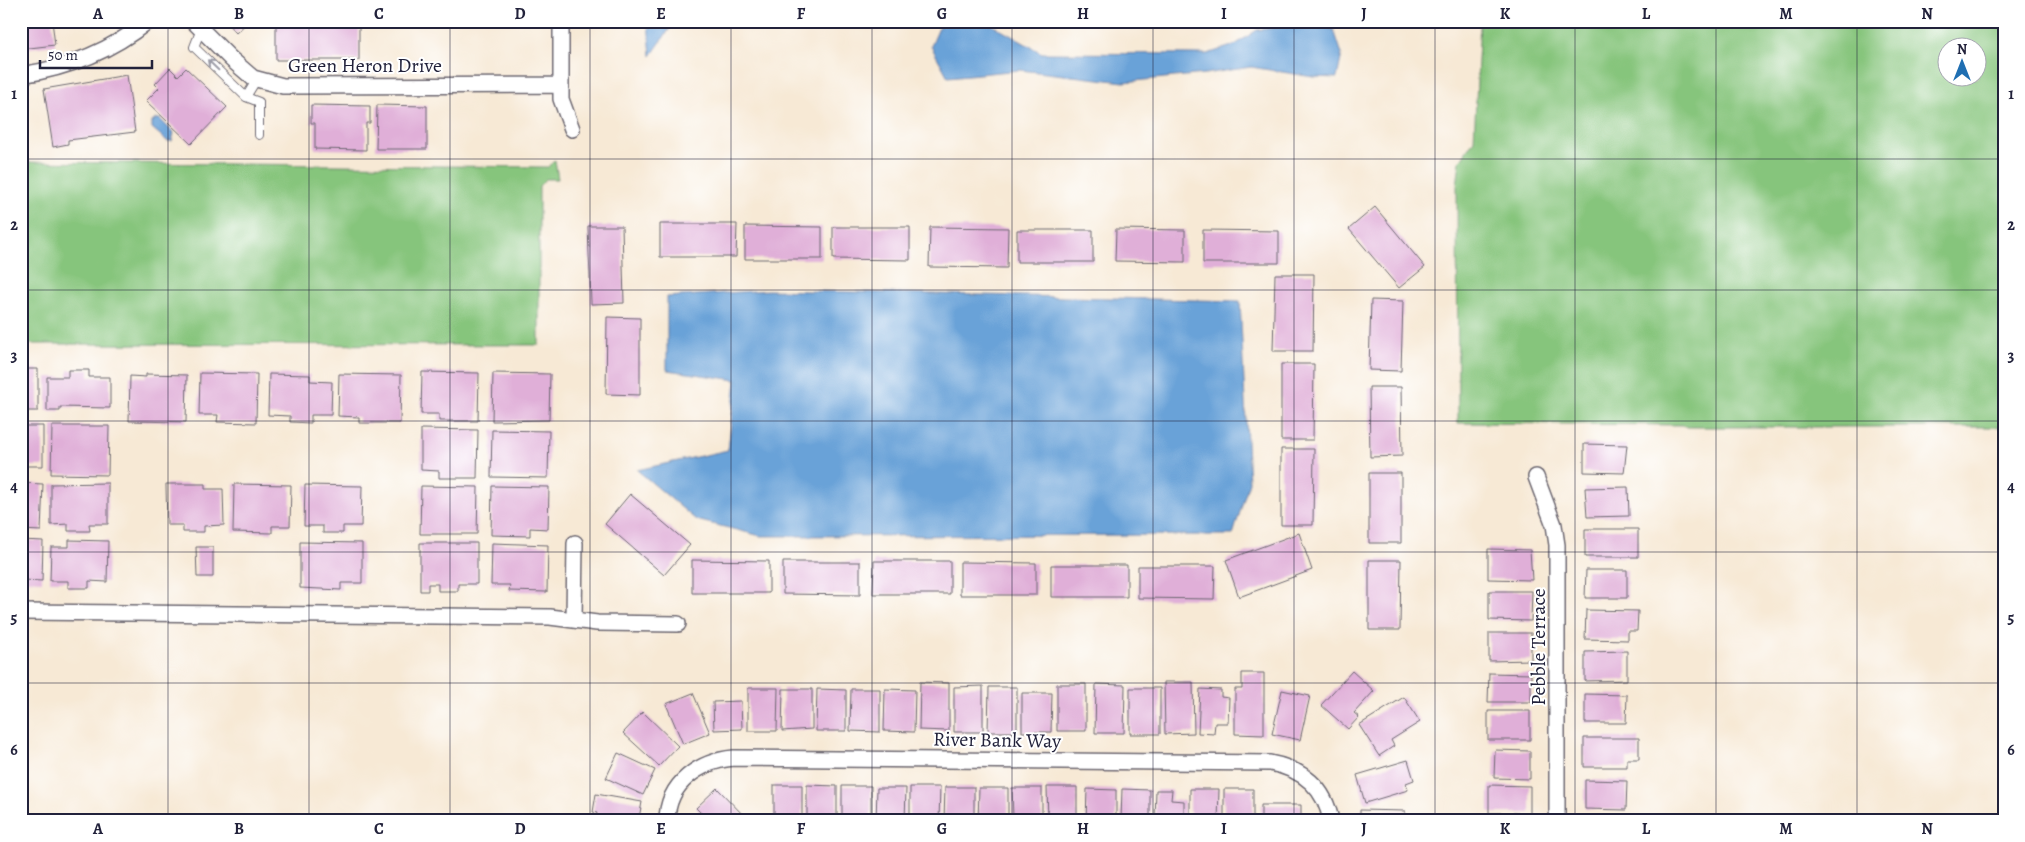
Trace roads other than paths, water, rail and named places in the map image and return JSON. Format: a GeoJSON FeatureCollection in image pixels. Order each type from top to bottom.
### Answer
{"type":"FeatureCollection","features":[{"type":"Feature","properties":{"kind":"street"},"geometry":{"type":"LineString","coordinates":[[21,75],[85,59],[112,47],[148,21]]}},
{"type":"Feature","properties":{"kind":"street"},"geometry":{"type":"LineString","coordinates":[[561,21],[559,85],[561,99],[572,129]]}},
{"type":"Feature","properties":{"kind":"street","name":"Green Heron Drive"},"geometry":{"type":"LineString","coordinates":[[197,25],[231,59],[257,79],[283,86],[559,85]]}},
{"type":"Feature","properties":{"kind":"street","name":"Pebble Terrace"},"geometry":{"type":"LineString","coordinates":[[1536,477],[1554,525],[1557,545],[1557,821]]}},
{"type":"Feature","properties":{"kind":"street"},"geometry":{"type":"LineString","coordinates":[[574,620],[575,543]]}},
{"type":"Feature","properties":{"kind":"street"},"geometry":{"type":"LineString","coordinates":[[21,612],[550,617],[596,623],[678,624]]}},
{"type":"Feature","properties":{"kind":"street","name":"River Bank Way"},"geometry":{"type":"LineString","coordinates":[[667,821],[672,799],[679,785],[689,774],[719,759],[734,758],[1270,763],[1286,766],[1301,773],[1313,783],[1323,797],[1331,821]]}},
{"type":"Feature","properties":{"kind":"lane"},"geometry":{"type":"LineString","coordinates":[[197,25],[194,47],[246,97],[259,102],[259,135]]}},
{"type":"Feature","properties":{"kind":"lane"},"geometry":{"type":"LineString","coordinates":[[246,97],[257,79]]}},
{"type":"Feature","properties":{"kind":"water"},"geometry":{"type":"Polygon","coordinates":[[[648,21],[675,21],[651,56],[648,23],[648,21]]]}},
{"type":"Feature","properties":{"kind":"water"},"geometry":{"type":"Polygon","coordinates":[[[942,21],[985,21],[1042,53],[1207,54],[1235,45],[1257,30],[1313,23],[1334,30],[1342,54],[1337,78],[1313,77],[1251,67],[1205,74],[1124,82],[1020,70],[948,77],[931,46],[942,21]]]}},
{"type":"Feature","properties":{"kind":"water"},"geometry":{"type":"Polygon","coordinates":[[[160,119],[174,133],[172,141],[167,141],[152,128],[152,122],[160,119]]]}},
{"type":"Feature","properties":{"kind":"water"},"geometry":{"type":"Polygon","coordinates":[[[768,290],[1240,301],[1249,482],[1233,535],[761,536],[696,520],[637,470],[728,450],[736,380],[667,370],[667,297],[768,290]]]}}]}
